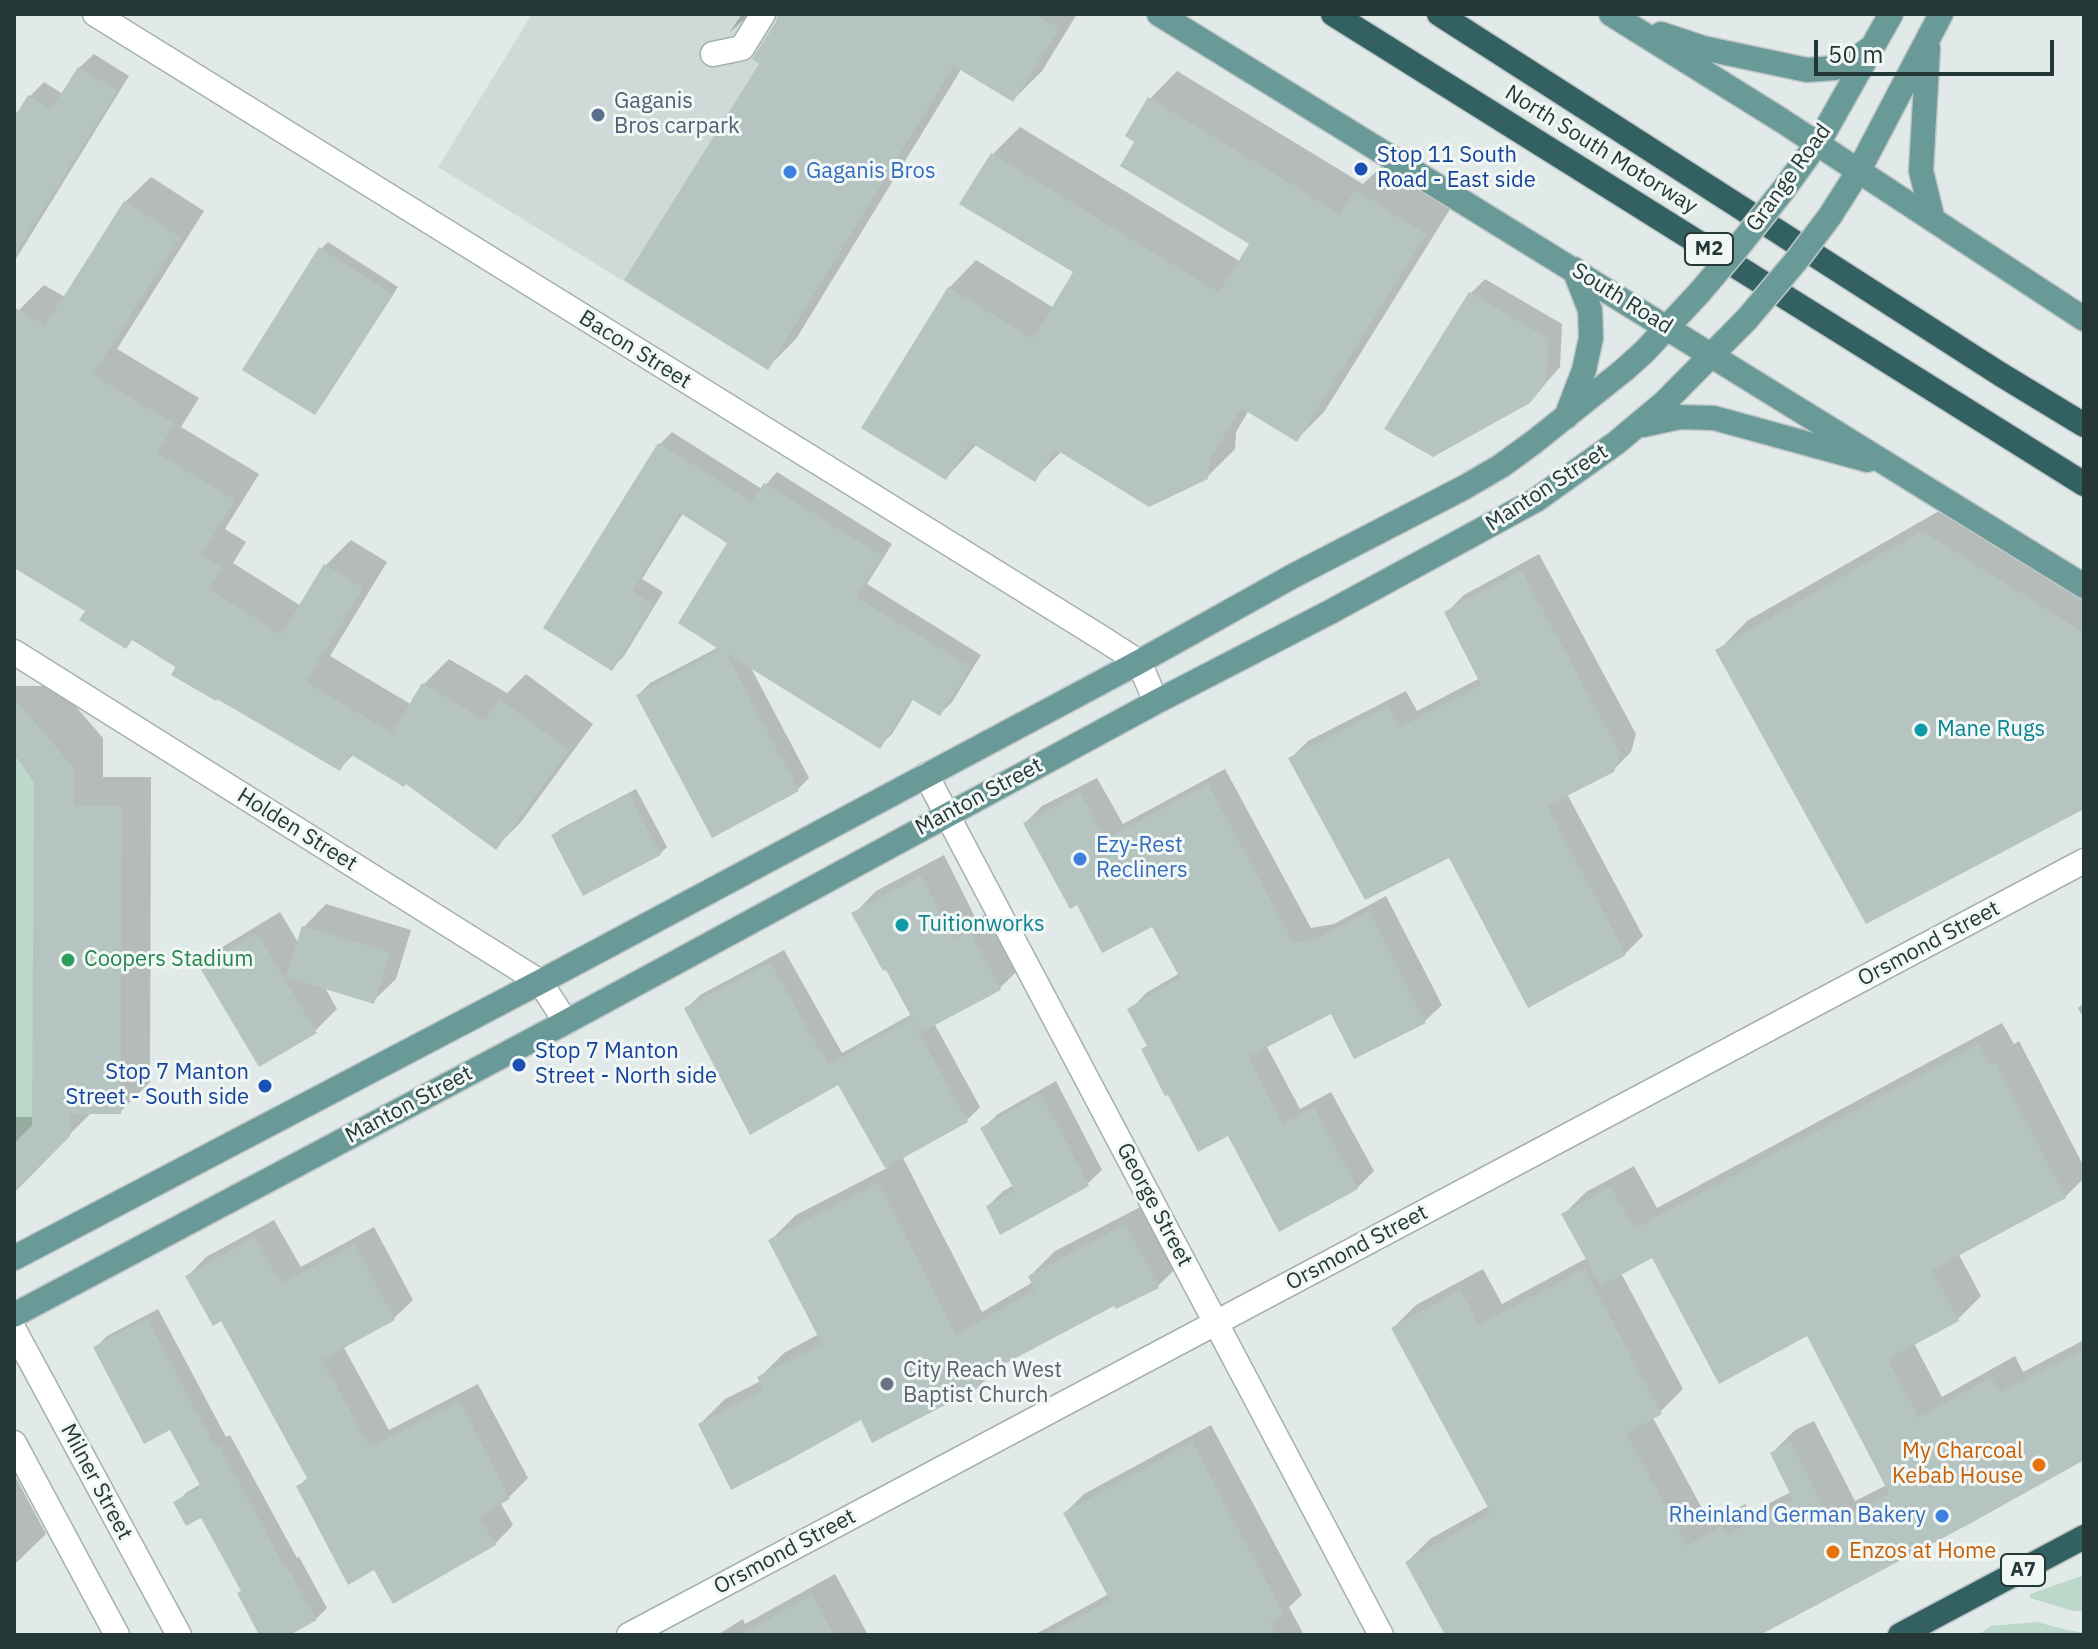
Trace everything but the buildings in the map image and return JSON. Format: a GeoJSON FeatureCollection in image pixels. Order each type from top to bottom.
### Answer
{"type":"FeatureCollection","features":[{"type":"Feature","properties":{"kind":"highway","name":"North South Motorway"},"geometry":{"type":"LineString","coordinates":[[1333,14],[2084,484]]}},
{"type":"Feature","properties":{"kind":"highway","name":"North South Motorway"},"geometry":{"type":"LineString","coordinates":[[1439,14],[2084,425]]}},
{"type":"Feature","properties":{"kind":"highway","name":"A7"},"geometry":{"type":"LineString","coordinates":[[1900,1635],[1931,1625],[2084,1537]]}},
{"type":"Feature","properties":{"kind":"main road","name":"South Road"},"geometry":{"type":"LineString","coordinates":[[1159,14],[2084,586]]}},
{"type":"Feature","properties":{"kind":"main road","name":"Grange Road"},"geometry":{"type":"LineString","coordinates":[[1668,327],[1784,189],[1816,144],[1891,14]]}},
{"type":"Feature","properties":{"kind":"main road"},"geometry":{"type":"LineString","coordinates":[[1858,172],[1941,14]]}},
{"type":"Feature","properties":{"kind":"main road"},"geometry":{"type":"LineString","coordinates":[[1617,18],[1703,48],[1807,70],[1835,68],[1853,61],[1872,47]]}},
{"type":"Feature","properties":{"kind":"main road"},"geometry":{"type":"LineString","coordinates":[[1617,18],[1781,120],[2084,319]]}},
{"type":"Feature","properties":{"kind":"main road"},"geometry":{"type":"LineString","coordinates":[[1929,39],[1921,171],[1933,220]]}},
{"type":"Feature","properties":{"kind":"main road","name":"Manton Street"},"geometry":{"type":"LineString","coordinates":[[14,1315],[1536,500],[1636,426],[1712,355],[1796,261],[1858,172]]}},
{"type":"Feature","properties":{"kind":"main road"},"geometry":{"type":"LineString","coordinates":[[1565,419],[1584,370],[1591,338],[1590,310],[1574,269]]}},
{"type":"Feature","properties":{"kind":"main road","name":"Manton Street"},"geometry":{"type":"LineString","coordinates":[[14,1258],[540,982],[1139,662],[1293,576],[1465,487],[1501,466],[1565,419],[1624,370],[1668,327]]}},
{"type":"Feature","properties":{"kind":"main road"},"geometry":{"type":"LineString","coordinates":[[1636,426],[1680,417],[1714,418],[1893,467]]}},
{"type":"Feature","properties":{"kind":"street","name":"Bacon Street"},"geometry":{"type":"LineString","coordinates":[[95,14],[1139,662]]}},
{"type":"Feature","properties":{"kind":"street"},"geometry":{"type":"LineString","coordinates":[[713,54],[742,48],[763,14]]}},
{"type":"Feature","properties":{"kind":"street","name":"Holden Street"},"geometry":{"type":"LineString","coordinates":[[14,652],[540,982],[566,1022]]}},
{"type":"Feature","properties":{"kind":"street"},"geometry":{"type":"LineString","coordinates":[[1139,662],[1156,702]]}},
{"type":"Feature","properties":{"kind":"street","name":"George Street"},"geometry":{"type":"LineString","coordinates":[[926,775],[1381,1635]]}},
{"type":"Feature","properties":{"kind":"street","name":"Orsmond Street"},"geometry":{"type":"LineString","coordinates":[[629,1635],[2084,861]]}},
{"type":"Feature","properties":{"kind":"street","name":"Milner Street"},"geometry":{"type":"LineString","coordinates":[[14,1330],[179,1635]]}},
{"type":"Feature","properties":{"kind":"street"},"geometry":{"type":"LineString","coordinates":[[14,1443],[117,1635]]}},
{"type":"Feature","properties":{"kind":"shaded area"},"geometry":{"type":"Polygon","coordinates":[[[532,14],[986,14],[768,370],[438,167],[532,14]]]}},
{"type":"Feature","properties":{"kind":"green space","name":"Coopers Stadium"},"geometry":{"type":"Polygon","coordinates":[[[14,714],[28,714],[74,767],[74,806],[122,806],[121,1114],[70,1114],[70,1136],[21,1186],[14,1186],[14,714]]]}},
{"type":"Feature","properties":{"kind":"green space"},"geometry":{"type":"Polygon","coordinates":[[[2084,1575],[2084,1611],[2073,1611],[2030,1598],[2030,1594],[2084,1575]]]}},
{"type":"Feature","properties":{"kind":"green space"},"geometry":{"type":"Polygon","coordinates":[[[2037,1622],[2084,1635],[1978,1635],[1991,1626],[2037,1622]]]}},
{"type":"Feature","properties":{"kind":"place","name":"Gaganis Bros carpark"},"geometry":{"type":"Point","coordinates":[598,115]}},
{"type":"Feature","properties":{"kind":"place","name":"Stop 11 South Road - East side"},"geometry":{"type":"Point","coordinates":[1361,169]}},
{"type":"Feature","properties":{"kind":"place","name":"Gaganis Bros"},"geometry":{"type":"Point","coordinates":[790,172]}},
{"type":"Feature","properties":{"kind":"place","name":"Mane Rugs"},"geometry":{"type":"Point","coordinates":[1921,730]}},
{"type":"Feature","properties":{"kind":"place","name":"Ezy-Rest Recliners"},"geometry":{"type":"Point","coordinates":[1080,859]}},
{"type":"Feature","properties":{"kind":"place","name":"Tuitionworks"},"geometry":{"type":"Point","coordinates":[902,925]}},
{"type":"Feature","properties":{"kind":"place","name":"Coopers Stadium"},"geometry":{"type":"Point","coordinates":[68,960]}},
{"type":"Feature","properties":{"kind":"place","name":"Stop 7 Manton Street - North side"},"geometry":{"type":"Point","coordinates":[519,1065]}},
{"type":"Feature","properties":{"kind":"place","name":"Stop 7 Manton Street - South side"},"geometry":{"type":"Point","coordinates":[265,1086]}},
{"type":"Feature","properties":{"kind":"place","name":"City Reach West Baptist Church"},"geometry":{"type":"Point","coordinates":[887,1384]}},
{"type":"Feature","properties":{"kind":"place","name":"My Charcoal Kebab House"},"geometry":{"type":"Point","coordinates":[2039,1465]}},
{"type":"Feature","properties":{"kind":"place","name":"Rheinland German Bakery"},"geometry":{"type":"Point","coordinates":[1942,1516]}},
{"type":"Feature","properties":{"kind":"place","name":"Enzos at Home"},"geometry":{"type":"Point","coordinates":[1833,1552]}}]}
